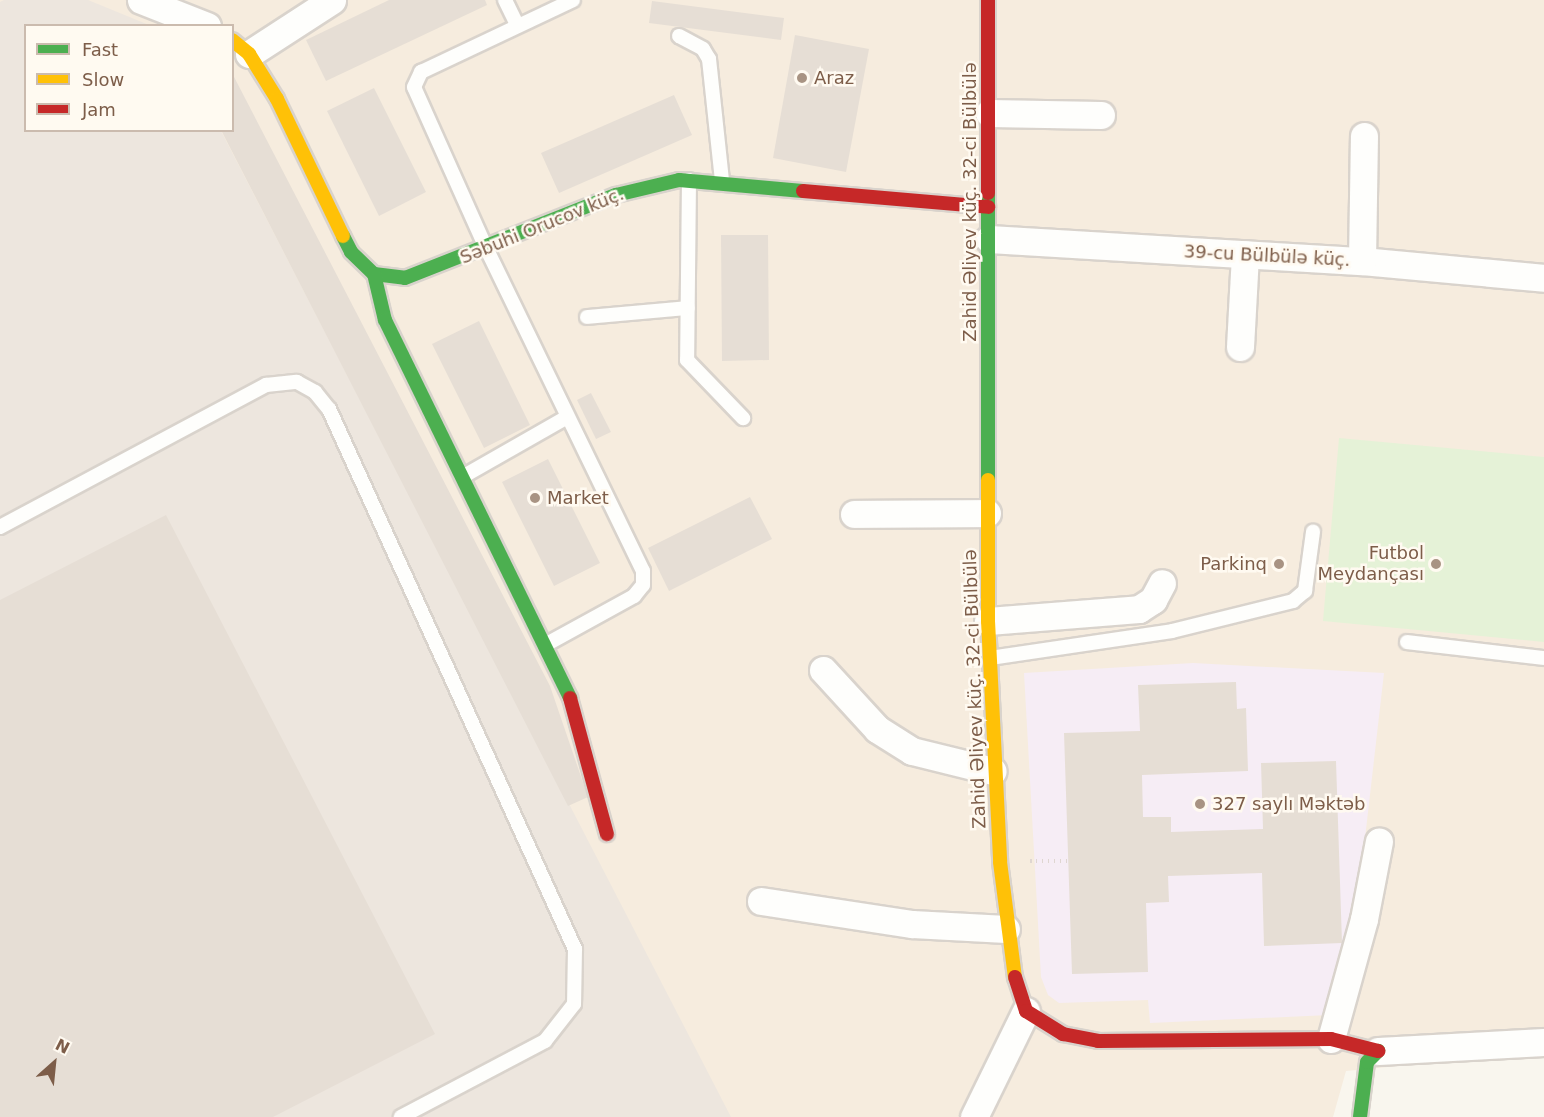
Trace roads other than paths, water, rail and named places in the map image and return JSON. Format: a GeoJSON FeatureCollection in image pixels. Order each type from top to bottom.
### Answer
{"type":"FeatureCollection","features":[{"type":"Feature","properties":{"kind":"street"},"geometry":{"type":"LineString","coordinates":[[141,0],[202,24]]}},
{"type":"Feature","properties":{"kind":"street"},"geometry":{"type":"LineString","coordinates":[[333,0],[241,47],[351,252],[374,274],[385,320],[567,686],[607,834]]}},
{"type":"Feature","properties":{"kind":"street","name":"Zahid Əliyev küç. 32-ci Bülbülə"},"geometry":{"type":"LineString","coordinates":[[988,0],[987,513],[993,771],[1011,971],[1026,1011]]}},
{"type":"Feature","properties":{"kind":"street"},"geometry":{"type":"LineString","coordinates":[[989,113],[1101,115]]}},
{"type":"Feature","properties":{"kind":"street"},"geometry":{"type":"LineString","coordinates":[[1362,261],[1364,136]]}},
{"type":"Feature","properties":{"kind":"street","name":"Səbuhi Orucov küç."},"geometry":{"type":"LineString","coordinates":[[374,274],[405,278],[427,273],[648,184],[689,180],[722,181],[988,207]]}},
{"type":"Feature","properties":{"kind":"street","name":"39-cu Bülbülə küç."},"geometry":{"type":"LineString","coordinates":[[989,239],[1362,261],[1544,278]]}},
{"type":"Feature","properties":{"kind":"street"},"geometry":{"type":"LineString","coordinates":[[1240,347],[1245,254]]}},
{"type":"Feature","properties":{"kind":"street"},"geometry":{"type":"LineString","coordinates":[[854,514],[987,513]]}},
{"type":"Feature","properties":{"kind":"street"},"geometry":{"type":"LineString","coordinates":[[988,621],[1139,609],[1153,600],[1162,583]]}},
{"type":"Feature","properties":{"kind":"street"},"geometry":{"type":"LineString","coordinates":[[823,670],[877,729],[912,751],[993,771]]}},
{"type":"Feature","properties":{"kind":"street"},"geometry":{"type":"LineString","coordinates":[[1331,1039],[1364,920],[1379,841]]}},
{"type":"Feature","properties":{"kind":"street"},"geometry":{"type":"LineString","coordinates":[[761,901],[912,924],[1006,929]]}},
{"type":"Feature","properties":{"kind":"street"},"geometry":{"type":"LineString","coordinates":[[974,1117],[1026,1011],[1063,1034],[1098,1041],[1331,1039],[1378,1051],[1544,1042]]}},
{"type":"Feature","properties":{"kind":"street"},"geometry":{"type":"LineString","coordinates":[[1360,1117],[1368,1062],[1378,1051]]}},
{"type":"Feature","properties":{"kind":"lane"},"geometry":{"type":"LineString","coordinates":[[505,0],[517,25]]}},
{"type":"Feature","properties":{"kind":"lane"},"geometry":{"type":"LineString","coordinates":[[545,645],[634,596],[643,585],[643,571],[486,248],[414,87],[415,79],[517,25],[573,0]]}},
{"type":"Feature","properties":{"kind":"lane"},"geometry":{"type":"LineString","coordinates":[[679,36],[703,50],[710,59],[722,181]]}},
{"type":"Feature","properties":{"kind":"lane"},"geometry":{"type":"LineString","coordinates":[[689,180],[687,360],[743,418]]}},
{"type":"Feature","properties":{"kind":"lane"},"geometry":{"type":"LineString","coordinates":[[587,317],[688,308]]}},
{"type":"Feature","properties":{"kind":"lane"},"geometry":{"type":"LineString","coordinates":[[0,527],[266,385],[297,382],[315,392],[329,409],[575,949],[574,1004],[545,1041],[401,1117]]}},
{"type":"Feature","properties":{"kind":"lane"},"geometry":{"type":"LineString","coordinates":[[462,477],[567,417]]}},
{"type":"Feature","properties":{"kind":"lane"},"geometry":{"type":"LineString","coordinates":[[990,658],[1172,632],[1293,601],[1305,591],[1313,532]]}},
{"type":"Feature","properties":{"kind":"lane"},"geometry":{"type":"LineString","coordinates":[[1407,642],[1544,658]]}},
{"type":"Feature","properties":{"kind":"place","name":"Araz"},"geometry":{"type":"Point","coordinates":[802,78]}},
{"type":"Feature","properties":{"kind":"place","name":"Market"},"geometry":{"type":"Point","coordinates":[535,498]}},
{"type":"Feature","properties":{"kind":"place","name":"Parkinq"},"geometry":{"type":"Point","coordinates":[1279,564]}},
{"type":"Feature","properties":{"kind":"place","name":"Futbol Meydançası"},"geometry":{"type":"Point","coordinates":[1436,564]}},
{"type":"Feature","properties":{"kind":"place","name":"327 saylı Məktəb"},"geometry":{"type":"Point","coordinates":[1200,804]}}]}
